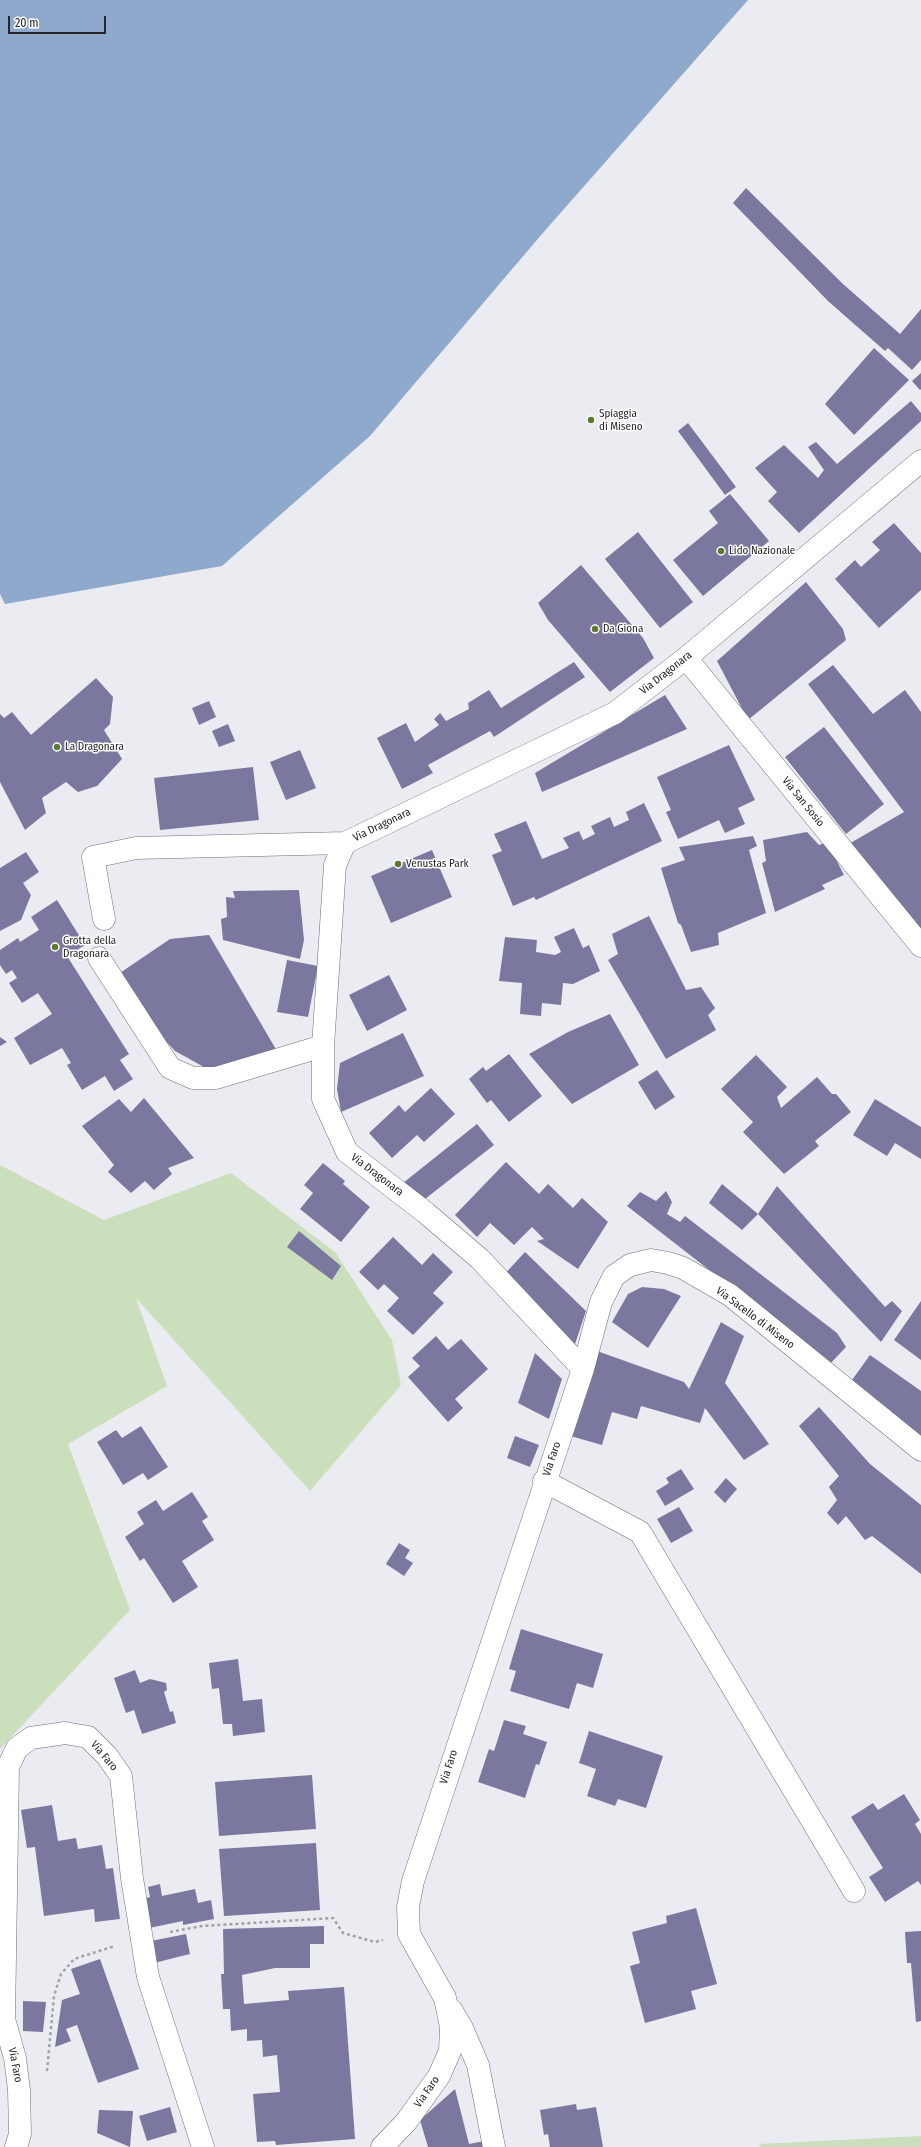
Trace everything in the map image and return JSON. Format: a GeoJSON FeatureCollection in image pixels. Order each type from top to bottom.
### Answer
{"type":"FeatureCollection","features":[{"type":"Feature","properties":{"kind":"street","name":"Via Dragonara"},"geometry":{"type":"LineString","coordinates":[[583,1369],[480,1259],[426,1213],[346,1152],[323,1100],[323,1046],[335,865],[345,843],[615,713],[686,658],[921,461]]}},
{"type":"Feature","properties":{"kind":"street","name":"Via San Sosio"},"geometry":{"type":"LineString","coordinates":[[686,658],[921,946]]}},
{"type":"Feature","properties":{"kind":"street"},"geometry":{"type":"LineString","coordinates":[[104,918],[93,857],[136,848],[345,843]]}},
{"type":"Feature","properties":{"kind":"street"},"geometry":{"type":"LineString","coordinates":[[99,958],[170,1068],[192,1078],[216,1078],[323,1046]]}},
{"type":"Feature","properties":{"kind":"street","name":"Via Sacello di Miseno"},"geometry":{"type":"LineString","coordinates":[[583,1369],[601,1302],[614,1276],[630,1265],[651,1260],[668,1262],[683,1268],[730,1295],[921,1450]]}},
{"type":"Feature","properties":{"kind":"street","name":"Via Faro"},"geometry":{"type":"LineString","coordinates":[[382,2147],[406,2122],[439,2076],[450,2051],[451,2027],[444,1998],[409,1934],[408,1907],[413,1881],[544,1481],[583,1369]]}},
{"type":"Feature","properties":{"kind":"street"},"geometry":{"type":"LineString","coordinates":[[544,1481],[640,1532],[854,1891]]}},
{"type":"Feature","properties":{"kind":"street","name":"Via Faro"},"geometry":{"type":"LineString","coordinates":[[16,2147],[20,2134],[19,2090],[14,2058],[4,2019],[8,1767],[17,1748],[31,1738],[65,1733],[88,1737],[107,1756],[120,1776],[132,1878],[148,1977],[203,2147]]}},
{"type":"Feature","properties":{"kind":"street"},"geometry":{"type":"LineString","coordinates":[[444,1998],[462,2028],[478,2066],[494,2147]]}},
{"type":"Feature","properties":{"kind":"green space"},"geometry":{"type":"Polygon","coordinates":[[[0,1165],[104,1220],[231,1173],[335,1252],[392,1340],[401,1385],[310,1491],[136,1298],[167,1386],[68,1444],[130,1610],[0,1749],[0,1165]]]}},
{"type":"Feature","properties":{"kind":"green space"},"geometry":{"type":"Polygon","coordinates":[[[921,2136],[921,2147],[761,2147],[759,2144],[921,2136]]]}},
{"type":"Feature","properties":{"kind":"water"},"geometry":{"type":"Polygon","coordinates":[[[0,0],[748,0],[542,234],[370,436],[222,566],[5,604],[0,594],[0,0]]]}},
{"type":"Feature","properties":{"kind":"building"},"geometry":{"type":"Polygon","coordinates":[[[746,188],[843,284],[900,334],[921,309],[921,360],[912,370],[888,348],[885,351],[828,301],[733,203],[746,188]]]}},
{"type":"Feature","properties":{"kind":"building"},"geometry":{"type":"Polygon","coordinates":[[[874,348],[909,380],[854,435],[825,404],[874,348]]]}},
{"type":"Feature","properties":{"kind":"building"},"geometry":{"type":"Polygon","coordinates":[[[921,373],[921,389],[920,390],[912,381],[921,373]]]}},
{"type":"Feature","properties":{"kind":"building"},"geometry":{"type":"Polygon","coordinates":[[[911,401],[921,413],[921,421],[799,533],[768,501],[777,492],[755,468],[784,445],[818,478],[824,470],[808,447],[816,442],[837,464],[911,401]]]}},
{"type":"Feature","properties":{"kind":"building"},"geometry":{"type":"Polygon","coordinates":[[[688,423],[736,487],[725,495],[678,431],[688,423]]]}},
{"type":"Feature","properties":{"kind":"building","name":"Lido Nazionale"},"geometry":{"type":"Polygon","coordinates":[[[730,494],[769,541],[703,596],[673,560],[718,523],[709,511],[730,494]]]}},
{"type":"Feature","properties":{"kind":"building"},"geometry":{"type":"Polygon","coordinates":[[[894,523],[921,553],[921,590],[879,628],[835,579],[855,560],[861,567],[880,550],[872,542],[894,523]]]}},
{"type":"Feature","properties":{"kind":"building"},"geometry":{"type":"Polygon","coordinates":[[[638,532],[693,602],[660,628],[605,559],[638,532]]]}},
{"type":"Feature","properties":{"kind":"building"},"geometry":{"type":"Polygon","coordinates":[[[581,565],[643,638],[654,658],[610,692],[548,620],[538,603],[581,565]]]}},
{"type":"Feature","properties":{"kind":"building"},"geometry":{"type":"Polygon","coordinates":[[[806,582],[843,629],[846,640],[748,720],[717,661],[806,582]]]}},
{"type":"Feature","properties":{"kind":"building"},"geometry":{"type":"Polygon","coordinates":[[[574,662],[585,677],[494,737],[490,731],[428,765],[433,773],[402,789],[377,738],[406,723],[415,742],[439,725],[434,719],[440,713],[446,721],[469,709],[468,703],[489,690],[501,708],[574,662]]]}},
{"type":"Feature","properties":{"kind":"building"},"geometry":{"type":"Polygon","coordinates":[[[833,665],[873,714],[905,690],[921,712],[921,939],[847,845],[904,812],[808,684],[833,665]]]}},
{"type":"Feature","properties":{"kind":"building","name":"La Dragonara"},"geometry":{"type":"Polygon","coordinates":[[[96,678],[113,697],[110,724],[104,730],[122,759],[97,786],[78,792],[66,782],[42,798],[46,813],[25,830],[0,782],[0,714],[4,718],[12,712],[31,735],[96,678]]]}},
{"type":"Feature","properties":{"kind":"building"},"geometry":{"type":"Polygon","coordinates":[[[665,695],[687,729],[542,792],[535,773],[665,695]]]}},
{"type":"Feature","properties":{"kind":"building"},"geometry":{"type":"Polygon","coordinates":[[[209,701],[216,717],[199,725],[192,708],[209,701]]]}},
{"type":"Feature","properties":{"kind":"building"},"geometry":{"type":"Polygon","coordinates":[[[228,724],[235,741],[219,747],[212,731],[228,724]]]}},
{"type":"Feature","properties":{"kind":"building"},"geometry":{"type":"Polygon","coordinates":[[[824,727],[884,804],[846,834],[785,757],[824,727]]]}},
{"type":"Feature","properties":{"kind":"building"},"geometry":{"type":"Polygon","coordinates":[[[729,745],[755,800],[738,808],[745,824],[725,833],[719,820],[678,839],[666,812],[671,810],[657,777],[729,745]]]}},
{"type":"Feature","properties":{"kind":"building"},"geometry":{"type":"Polygon","coordinates":[[[300,750],[316,788],[286,800],[270,762],[300,750]]]}},
{"type":"Feature","properties":{"kind":"building"},"geometry":{"type":"Polygon","coordinates":[[[253,767],[259,820],[160,830],[154,778],[253,767]]]}},
{"type":"Feature","properties":{"kind":"building"},"geometry":{"type":"Polygon","coordinates":[[[644,803],[662,841],[536,900],[534,897],[513,906],[492,855],[502,851],[494,834],[526,821],[542,859],[569,848],[563,838],[579,831],[583,840],[595,834],[591,826],[610,817],[614,827],[629,820],[626,812],[644,803]]]}},
{"type":"Feature","properties":{"kind":"building"},"geometry":{"type":"Polygon","coordinates":[[[807,832],[819,845],[827,842],[844,875],[822,885],[825,889],[775,912],[762,863],[766,861],[763,840],[807,832]]]}},
{"type":"Feature","properties":{"kind":"building"},"geometry":{"type":"Polygon","coordinates":[[[753,836],[757,846],[749,850],[766,913],[718,933],[719,945],[691,952],[681,925],[678,923],[661,868],[685,860],[679,847],[753,836]]]}},
{"type":"Feature","properties":{"kind":"building"},"geometry":{"type":"Polygon","coordinates":[[[432,850],[452,897],[391,923],[371,876],[432,850]]]}},
{"type":"Feature","properties":{"kind":"building"},"geometry":{"type":"Polygon","coordinates":[[[26,852],[39,872],[23,883],[31,895],[21,920],[0,931],[0,868],[26,852]]]}},
{"type":"Feature","properties":{"kind":"building"},"geometry":{"type":"Polygon","coordinates":[[[299,890],[304,940],[300,959],[223,940],[221,919],[227,917],[226,897],[235,898],[233,891],[299,890]]]}},
{"type":"Feature","properties":{"kind":"building"},"geometry":{"type":"Polygon","coordinates":[[[57,900],[85,945],[67,956],[129,1054],[120,1060],[133,1079],[114,1091],[105,1076],[82,1090],[67,1065],[71,1063],[62,1048],[30,1065],[14,1038],[52,1014],[38,993],[22,1003],[9,983],[17,978],[12,970],[6,974],[0,965],[0,950],[18,938],[20,942],[39,930],[31,917],[57,900]]]}},
{"type":"Feature","properties":{"kind":"building"},"geometry":{"type":"Polygon","coordinates":[[[649,916],[686,990],[701,987],[715,1008],[708,1015],[716,1030],[666,1059],[608,960],[618,954],[612,934],[649,916]]]}},
{"type":"Feature","properties":{"kind":"building"},"geometry":{"type":"Polygon","coordinates":[[[574,928],[583,948],[589,945],[600,971],[573,984],[563,983],[561,1005],[542,1003],[541,1016],[520,1014],[522,983],[499,981],[505,937],[537,940],[536,952],[555,955],[561,952],[554,937],[574,928]]]}},
{"type":"Feature","properties":{"kind":"building"},"geometry":{"type":"Polygon","coordinates":[[[209,935],[277,1051],[223,1068],[204,1067],[175,1051],[152,1026],[117,975],[170,939],[209,935]]]}},
{"type":"Feature","properties":{"kind":"building"},"geometry":{"type":"Polygon","coordinates":[[[287,960],[318,966],[308,1017],[277,1012],[287,960]]]}},
{"type":"Feature","properties":{"kind":"building"},"geometry":{"type":"Polygon","coordinates":[[[389,975],[407,1010],[367,1031],[349,995],[389,975]]]}},
{"type":"Feature","properties":{"kind":"building"},"geometry":{"type":"Polygon","coordinates":[[[610,1014],[639,1065],[572,1104],[529,1054],[568,1032],[610,1014]]]}},
{"type":"Feature","properties":{"kind":"building"},"geometry":{"type":"Polygon","coordinates":[[[403,1033],[424,1076],[341,1112],[337,1089],[340,1063],[403,1033]]]}},
{"type":"Feature","properties":{"kind":"building"},"geometry":{"type":"Polygon","coordinates":[[[0,1037],[7,1042],[0,1046],[0,1037]]]}},
{"type":"Feature","properties":{"kind":"building"},"geometry":{"type":"Polygon","coordinates":[[[509,1054],[542,1096],[509,1122],[491,1100],[487,1103],[469,1079],[483,1067],[486,1071],[509,1054]]]}},
{"type":"Feature","properties":{"kind":"building"},"geometry":{"type":"Polygon","coordinates":[[[756,1055],[787,1087],[777,1097],[781,1108],[817,1077],[832,1094],[836,1094],[851,1112],[815,1141],[819,1146],[784,1174],[743,1132],[753,1122],[721,1089],[756,1055]]]}},
{"type":"Feature","properties":{"kind":"building"},"geometry":{"type":"Polygon","coordinates":[[[657,1070],[675,1097],[655,1110],[638,1082],[657,1070]]]}},
{"type":"Feature","properties":{"kind":"building"},"geometry":{"type":"Polygon","coordinates":[[[431,1088],[455,1114],[424,1142],[417,1135],[392,1158],[369,1133],[399,1105],[405,1112],[431,1088]]]}},
{"type":"Feature","properties":{"kind":"building"},"geometry":{"type":"Polygon","coordinates":[[[144,1098],[194,1158],[168,1168],[172,1174],[154,1190],[145,1181],[131,1193],[108,1172],[114,1165],[82,1126],[119,1099],[131,1112],[144,1098]]]}},
{"type":"Feature","properties":{"kind":"building"},"geometry":{"type":"Polygon","coordinates":[[[875,1099],[921,1127],[921,1159],[895,1143],[887,1156],[853,1135],[875,1099]]]}},
{"type":"Feature","properties":{"kind":"building"},"geometry":{"type":"Polygon","coordinates":[[[477,1124],[494,1145],[425,1199],[403,1183],[477,1124]]]}},
{"type":"Feature","properties":{"kind":"building"},"geometry":{"type":"Polygon","coordinates":[[[506,1162],[539,1194],[548,1184],[573,1208],[582,1198],[608,1222],[578,1269],[537,1241],[544,1239],[532,1227],[514,1245],[490,1223],[477,1237],[455,1215],[506,1162]]]}},
{"type":"Feature","properties":{"kind":"building"},"geometry":{"type":"Polygon","coordinates":[[[323,1163],[345,1181],[343,1184],[370,1207],[341,1242],[300,1209],[313,1193],[304,1185],[323,1163]]]}},
{"type":"Feature","properties":{"kind":"building"},"geometry":{"type":"Polygon","coordinates":[[[722,1184],[758,1214],[742,1230],[709,1203],[722,1184]]]}},
{"type":"Feature","properties":{"kind":"building"},"geometry":{"type":"Polygon","coordinates":[[[777,1186],[885,1307],[892,1301],[902,1311],[881,1342],[758,1214],[777,1186]]]}},
{"type":"Feature","properties":{"kind":"building"},"geometry":{"type":"Polygon","coordinates":[[[666,1191],[672,1202],[667,1214],[680,1222],[685,1216],[837,1333],[846,1347],[830,1364],[627,1206],[640,1192],[656,1201],[666,1191]]]}},
{"type":"Feature","properties":{"kind":"building"},"geometry":{"type":"Polygon","coordinates":[[[299,1231],[341,1266],[332,1280],[287,1247],[299,1231]]]}},
{"type":"Feature","properties":{"kind":"building"},"geometry":{"type":"Polygon","coordinates":[[[393,1237],[422,1265],[433,1253],[453,1272],[433,1293],[444,1303],[413,1335],[387,1311],[399,1298],[384,1284],[378,1290],[359,1272],[393,1237]]]}},
{"type":"Feature","properties":{"kind":"building"},"geometry":{"type":"Polygon","coordinates":[[[525,1252],[586,1311],[574,1347],[502,1277],[525,1252]]]}},
{"type":"Feature","properties":{"kind":"building"},"geometry":{"type":"Polygon","coordinates":[[[642,1287],[664,1289],[681,1296],[648,1348],[612,1322],[628,1294],[642,1287]]]}},
{"type":"Feature","properties":{"kind":"building"},"geometry":{"type":"Polygon","coordinates":[[[921,1301],[921,1360],[894,1340],[921,1301]]]}},
{"type":"Feature","properties":{"kind":"building"},"geometry":{"type":"Polygon","coordinates":[[[721,1322],[744,1336],[725,1383],[769,1444],[744,1460],[705,1408],[700,1423],[641,1406],[637,1419],[612,1412],[602,1445],[567,1435],[597,1351],[684,1382],[689,1389],[721,1322]]]}},
{"type":"Feature","properties":{"kind":"building"},"geometry":{"type":"Polygon","coordinates":[[[436,1336],[448,1350],[461,1339],[488,1369],[455,1399],[463,1408],[448,1422],[408,1377],[420,1366],[412,1358],[436,1336]]]}},
{"type":"Feature","properties":{"kind":"building"},"geometry":{"type":"Polygon","coordinates":[[[535,1353],[562,1379],[549,1419],[518,1403],[535,1353]]]}},
{"type":"Feature","properties":{"kind":"building"},"geometry":{"type":"Polygon","coordinates":[[[870,1355],[921,1391],[921,1439],[847,1387],[870,1355]]]}},
{"type":"Feature","properties":{"kind":"building"},"geometry":{"type":"Polygon","coordinates":[[[819,1407],[870,1464],[921,1505],[921,1574],[872,1536],[865,1540],[846,1516],[838,1525],[827,1513],[837,1500],[829,1487],[839,1476],[799,1426],[819,1407]]]}},
{"type":"Feature","properties":{"kind":"building"},"geometry":{"type":"Polygon","coordinates":[[[141,1426],[168,1467],[148,1480],[143,1473],[123,1485],[97,1442],[116,1430],[122,1438],[141,1426]]]}},
{"type":"Feature","properties":{"kind":"building"},"geometry":{"type":"Polygon","coordinates":[[[515,1436],[539,1445],[530,1467],[507,1458],[515,1436]]]}},
{"type":"Feature","properties":{"kind":"building"},"geometry":{"type":"Polygon","coordinates":[[[681,1469],[694,1489],[665,1506],[656,1491],[669,1483],[666,1478],[681,1469]]]}},
{"type":"Feature","properties":{"kind":"building"},"geometry":{"type":"Polygon","coordinates":[[[726,1478],[737,1489],[725,1503],[714,1492],[726,1478]]]}},
{"type":"Feature","properties":{"kind":"building"},"geometry":{"type":"Polygon","coordinates":[[[192,1492],[208,1517],[202,1521],[214,1540],[182,1561],[198,1587],[173,1603],[144,1558],[140,1561],[125,1537],[144,1524],[137,1512],[156,1500],[163,1511],[192,1492]]]}},
{"type":"Feature","properties":{"kind":"building"},"geometry":{"type":"Polygon","coordinates":[[[679,1507],[693,1531],[671,1543],[657,1519],[679,1507]]]}},
{"type":"Feature","properties":{"kind":"building"},"geometry":{"type":"Polygon","coordinates":[[[399,1543],[410,1550],[405,1558],[413,1563],[404,1576],[386,1564],[399,1543]]]}},
{"type":"Feature","properties":{"kind":"building"},"geometry":{"type":"Polygon","coordinates":[[[521,1629],[603,1654],[593,1688],[577,1683],[569,1709],[510,1691],[516,1671],[509,1669],[521,1629]]]}},
{"type":"Feature","properties":{"kind":"building"},"geometry":{"type":"Polygon","coordinates":[[[238,1659],[243,1701],[262,1699],[265,1732],[233,1736],[232,1724],[223,1724],[219,1688],[212,1689],[209,1663],[238,1659]]]}},
{"type":"Feature","properties":{"kind":"building"},"geometry":{"type":"Polygon","coordinates":[[[135,1670],[140,1683],[150,1679],[166,1683],[167,1690],[164,1692],[170,1712],[173,1711],[176,1723],[142,1734],[134,1710],[126,1713],[114,1678],[135,1670]]]}},
{"type":"Feature","properties":{"kind":"building"},"geometry":{"type":"Polygon","coordinates":[[[504,1720],[526,1726],[523,1734],[547,1742],[539,1765],[536,1764],[525,1798],[478,1782],[489,1749],[494,1751],[504,1720]]]}},
{"type":"Feature","properties":{"kind":"building"},"geometry":{"type":"Polygon","coordinates":[[[589,1731],[663,1756],[646,1808],[618,1799],[615,1806],[587,1796],[596,1769],[579,1763],[589,1731]]]}},
{"type":"Feature","properties":{"kind":"building"},"geometry":{"type":"Polygon","coordinates":[[[312,1775],[316,1829],[219,1836],[215,1782],[312,1775]]]}},
{"type":"Feature","properties":{"kind":"building"},"geometry":{"type":"Polygon","coordinates":[[[904,1794],[920,1820],[915,1824],[921,1834],[921,1885],[918,1881],[885,1902],[869,1877],[883,1868],[851,1817],[873,1803],[878,1810],[904,1794]]]}},
{"type":"Feature","properties":{"kind":"building"},"geometry":{"type":"Polygon","coordinates":[[[52,1805],[58,1841],[76,1838],[78,1849],[102,1845],[106,1869],[113,1868],[120,1919],[95,1922],[94,1909],[44,1916],[35,1847],[27,1848],[21,1810],[52,1805]]]}},
{"type":"Feature","properties":{"kind":"building"},"geometry":{"type":"Polygon","coordinates":[[[316,1843],[320,1910],[224,1916],[219,1849],[316,1843]]]}},
{"type":"Feature","properties":{"kind":"building"},"geometry":{"type":"Polygon","coordinates":[[[160,1884],[162,1896],[195,1889],[198,1903],[211,1900],[214,1919],[183,1925],[183,1921],[149,1928],[143,1899],[150,1897],[148,1887],[160,1884]]]}},
{"type":"Feature","properties":{"kind":"building"},"geometry":{"type":"Polygon","coordinates":[[[696,1908],[717,1984],[691,1991],[696,2009],[645,2023],[630,1966],[640,1963],[632,1932],[667,1923],[666,1916],[696,1908]]]}},
{"type":"Feature","properties":{"kind":"building"},"geometry":{"type":"Polygon","coordinates":[[[324,1926],[324,1944],[310,1944],[310,1968],[275,1968],[242,1975],[244,2004],[289,2000],[288,1991],[344,1987],[355,2139],[276,2145],[275,2141],[257,2142],[253,2094],[280,2092],[277,2055],[263,2057],[262,2040],[247,2041],[247,2029],[231,2031],[230,2009],[223,2009],[221,1974],[224,1974],[223,1929],[324,1926]]]}},
{"type":"Feature","properties":{"kind":"building"},"geometry":{"type":"Polygon","coordinates":[[[921,1931],[921,2021],[916,2022],[911,1963],[907,1963],[905,1932],[921,1931]]]}},
{"type":"Feature","properties":{"kind":"building"},"geometry":{"type":"Polygon","coordinates":[[[186,1934],[190,1954],[150,1964],[146,1942],[186,1934]]]}},
{"type":"Feature","properties":{"kind":"building"},"geometry":{"type":"Polygon","coordinates":[[[100,1959],[139,2069],[98,2083],[77,2025],[66,2029],[71,2041],[55,2047],[62,2000],[80,1994],[71,1969],[100,1959]]]}},
{"type":"Feature","properties":{"kind":"building"},"geometry":{"type":"Polygon","coordinates":[[[23,2001],[46,2002],[43,2032],[23,2031],[23,2001]]]}},
{"type":"Feature","properties":{"kind":"building"},"geometry":{"type":"Polygon","coordinates":[[[455,2089],[469,2144],[484,2141],[485,2147],[428,2147],[420,2120],[455,2089]]]}},
{"type":"Feature","properties":{"kind":"building"},"geometry":{"type":"Polygon","coordinates":[[[576,2104],[577,2110],[596,2107],[603,2147],[550,2147],[548,2134],[544,2135],[540,2110],[576,2104]]]}},
{"type":"Feature","properties":{"kind":"building"},"geometry":{"type":"Polygon","coordinates":[[[170,2107],[177,2132],[147,2141],[139,2116],[170,2107]]]}},
{"type":"Feature","properties":{"kind":"building"},"geometry":{"type":"Polygon","coordinates":[[[99,2110],[133,2111],[130,2147],[97,2133],[99,2110]]]}},
{"type":"Feature","properties":{"kind":"place","name":"Spiaggia di Miseno"},"geometry":{"type":"Point","coordinates":[591,420]}},
{"type":"Feature","properties":{"kind":"place","name":"Lido Nazionale"},"geometry":{"type":"Point","coordinates":[721,551]}},
{"type":"Feature","properties":{"kind":"place","name":"Da Giona"},"geometry":{"type":"Point","coordinates":[595,629]}},
{"type":"Feature","properties":{"kind":"place","name":"La Dragonara"},"geometry":{"type":"Point","coordinates":[57,747]}},
{"type":"Feature","properties":{"kind":"place","name":"Venustas Park"},"geometry":{"type":"Point","coordinates":[398,864]}},
{"type":"Feature","properties":{"kind":"place","name":"Grotta della Dragonara"},"geometry":{"type":"Point","coordinates":[55,947]}}]}
